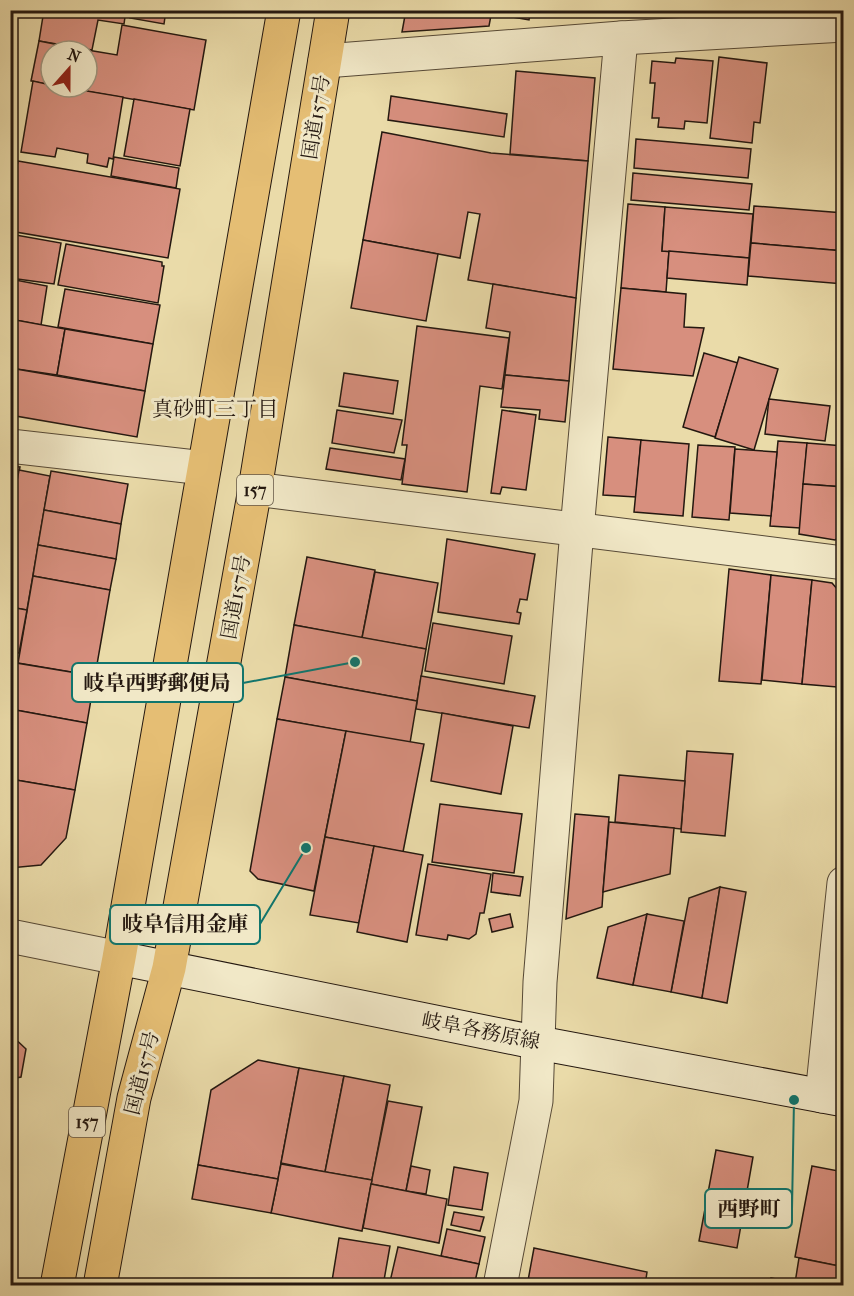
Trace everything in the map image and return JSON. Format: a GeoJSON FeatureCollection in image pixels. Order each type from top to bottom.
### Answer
{"type":"FeatureCollection","features":[{"type":"Feature","properties":{"kind":"highway","name":"157"},"geometry":{"type":"LineString","coordinates":[[57,1286],[119,958],[284,10]]}},
{"type":"Feature","properties":{"kind":"highway","name":"国道157号"},"geometry":{"type":"LineString","coordinates":[[100,1286],[134,1098],[169,968],[255,489],[333,10]]}},
{"type":"Feature","properties":{"kind":"street"},"geometry":{"type":"LineString","coordinates":[[325,62],[621,38],[843,25]]}},
{"type":"Feature","properties":{"kind":"street"},"geometry":{"type":"LineString","coordinates":[[500,1286],[536,1108],[540,982],[621,38]]}},
{"type":"Feature","properties":{"kind":"street"},"geometry":{"type":"LineString","coordinates":[[10,447],[204,468]]}},
{"type":"Feature","properties":{"kind":"street"},"geometry":{"type":"LineString","coordinates":[[255,489],[843,563]]}},
{"type":"Feature","properties":{"kind":"street"},"geometry":{"type":"LineString","coordinates":[[833,1098],[843,883]]}},
{"type":"Feature","properties":{"kind":"street","name":"岐阜各務原線"},"geometry":{"type":"LineString","coordinates":[[10,936],[539,1043],[833,1098]]}},
{"type":"Feature","properties":{"kind":"building"},"geometry":{"type":"Polygon","coordinates":[[[44,10],[126,10],[124,24],[98,20],[94,39],[39,39],[44,10]]]}},
{"type":"Feature","properties":{"kind":"building"},"geometry":{"type":"Polygon","coordinates":[[[132,10],[166,10],[164,24],[130,18],[132,10]]]}},
{"type":"Feature","properties":{"kind":"building"},"geometry":{"type":"Polygon","coordinates":[[[406,10],[492,10],[489,26],[402,32],[406,10]]]}},
{"type":"Feature","properties":{"kind":"building"},"geometry":{"type":"Polygon","coordinates":[[[492,10],[531,10],[529,20],[491,13],[492,10]]]}},
{"type":"Feature","properties":{"kind":"building"},"geometry":{"type":"Polygon","coordinates":[[[122,25],[206,40],[194,110],[99,93],[99,52],[117,55],[122,25]]]}},
{"type":"Feature","properties":{"kind":"building"},"geometry":{"type":"Polygon","coordinates":[[[39,41],[39,83],[31,81],[39,41]]]}},
{"type":"Feature","properties":{"kind":"building"},"geometry":{"type":"Polygon","coordinates":[[[719,57],[767,63],[760,123],[754,122],[752,143],[710,138],[719,57]]]}},
{"type":"Feature","properties":{"kind":"building"},"geometry":{"type":"Polygon","coordinates":[[[676,58],[713,61],[707,123],[685,121],[684,129],[658,127],[659,118],[652,118],[655,83],[650,83],[652,61],[675,63],[676,58]]]}},
{"type":"Feature","properties":{"kind":"building"},"geometry":{"type":"Polygon","coordinates":[[[516,71],[595,78],[588,161],[510,154],[516,71]]]}},
{"type":"Feature","properties":{"kind":"building"},"geometry":{"type":"Polygon","coordinates":[[[33,81],[39,82],[39,99],[99,99],[99,93],[123,97],[113,159],[109,158],[107,167],[87,163],[88,154],[57,148],[55,157],[21,152],[33,81]]]}},
{"type":"Feature","properties":{"kind":"building"},"geometry":{"type":"Polygon","coordinates":[[[391,96],[507,114],[504,137],[388,120],[391,96]]]}},
{"type":"Feature","properties":{"kind":"building"},"geometry":{"type":"Polygon","coordinates":[[[134,99],[190,109],[180,166],[124,156],[134,99]]]}},
{"type":"Feature","properties":{"kind":"building"},"geometry":{"type":"Polygon","coordinates":[[[382,132],[491,153],[588,161],[576,298],[468,280],[480,214],[468,212],[460,258],[363,240],[382,132]]]}},
{"type":"Feature","properties":{"kind":"building"},"geometry":{"type":"Polygon","coordinates":[[[636,139],[751,149],[748,178],[634,168],[636,139]]]}},
{"type":"Feature","properties":{"kind":"building"},"geometry":{"type":"Polygon","coordinates":[[[114,157],[179,168],[176,188],[111,176],[114,157]]]}},
{"type":"Feature","properties":{"kind":"building"},"geometry":{"type":"Polygon","coordinates":[[[18,161],[180,189],[168,258],[10,231],[10,202],[18,161]]]}},
{"type":"Feature","properties":{"kind":"building"},"geometry":{"type":"Polygon","coordinates":[[[633,173],[752,184],[749,210],[631,200],[633,173]]]}},
{"type":"Feature","properties":{"kind":"building"},"geometry":{"type":"Polygon","coordinates":[[[628,204],[665,207],[662,251],[669,251],[666,292],[621,288],[628,204]]]}},
{"type":"Feature","properties":{"kind":"building"},"geometry":{"type":"Polygon","coordinates":[[[754,206],[844,213],[844,251],[751,243],[754,206]]]}},
{"type":"Feature","properties":{"kind":"building"},"geometry":{"type":"Polygon","coordinates":[[[665,207],[753,214],[749,258],[662,251],[665,207]]]}},
{"type":"Feature","properties":{"kind":"building"},"geometry":{"type":"Polygon","coordinates":[[[10,234],[61,243],[54,284],[10,278],[10,234]]]}},
{"type":"Feature","properties":{"kind":"building"},"geometry":{"type":"Polygon","coordinates":[[[363,240],[438,254],[426,321],[351,308],[363,240]]]}},
{"type":"Feature","properties":{"kind":"building"},"geometry":{"type":"Polygon","coordinates":[[[751,243],[844,251],[844,284],[748,276],[751,243]]]}},
{"type":"Feature","properties":{"kind":"building"},"geometry":{"type":"Polygon","coordinates":[[[66,244],[162,262],[164,266],[158,303],[58,285],[66,244]]]}},
{"type":"Feature","properties":{"kind":"building"},"geometry":{"type":"Polygon","coordinates":[[[669,251],[749,258],[747,285],[667,278],[669,251]]]}},
{"type":"Feature","properties":{"kind":"building"},"geometry":{"type":"Polygon","coordinates":[[[10,279],[47,286],[41,325],[10,319],[10,279]]]}},
{"type":"Feature","properties":{"kind":"building"},"geometry":{"type":"Polygon","coordinates":[[[493,284],[576,298],[569,381],[505,375],[510,332],[486,328],[493,284]]]}},
{"type":"Feature","properties":{"kind":"building"},"geometry":{"type":"Polygon","coordinates":[[[621,288],[686,294],[684,327],[704,328],[693,376],[613,369],[621,288]]]}},
{"type":"Feature","properties":{"kind":"building"},"geometry":{"type":"Polygon","coordinates":[[[65,289],[160,305],[153,344],[58,327],[65,289]]]}},
{"type":"Feature","properties":{"kind":"building"},"geometry":{"type":"Polygon","coordinates":[[[10,319],[65,329],[57,375],[10,368],[10,319]]]}},
{"type":"Feature","properties":{"kind":"building"},"geometry":{"type":"Polygon","coordinates":[[[417,326],[509,338],[502,389],[480,386],[467,492],[402,484],[407,445],[402,445],[417,326]]]}},
{"type":"Feature","properties":{"kind":"building"},"geometry":{"type":"Polygon","coordinates":[[[65,329],[153,344],[145,391],[57,375],[65,329]]]}},
{"type":"Feature","properties":{"kind":"building"},"geometry":{"type":"Polygon","coordinates":[[[704,353],[738,363],[715,437],[683,427],[704,353]]]}},
{"type":"Feature","properties":{"kind":"building"},"geometry":{"type":"Polygon","coordinates":[[[739,357],[778,369],[754,450],[715,438],[739,357]]]}},
{"type":"Feature","properties":{"kind":"building"},"geometry":{"type":"Polygon","coordinates":[[[10,368],[145,391],[137,437],[10,415],[10,368]]]}},
{"type":"Feature","properties":{"kind":"building"},"geometry":{"type":"Polygon","coordinates":[[[344,373],[398,381],[393,414],[339,406],[344,373]]]}},
{"type":"Feature","properties":{"kind":"building"},"geometry":{"type":"Polygon","coordinates":[[[505,375],[569,381],[565,422],[539,419],[540,410],[501,407],[505,375]]]}},
{"type":"Feature","properties":{"kind":"building"},"geometry":{"type":"Polygon","coordinates":[[[769,399],[830,406],[825,441],[765,434],[769,399]]]}},
{"type":"Feature","properties":{"kind":"building"},"geometry":{"type":"Polygon","coordinates":[[[337,410],[402,420],[394,453],[332,443],[337,410]]]}},
{"type":"Feature","properties":{"kind":"building"},"geometry":{"type":"Polygon","coordinates":[[[502,410],[536,415],[526,490],[502,487],[500,494],[491,493],[502,410]]]}},
{"type":"Feature","properties":{"kind":"building"},"geometry":{"type":"Polygon","coordinates":[[[608,437],[641,440],[636,497],[603,495],[608,437]]]}},
{"type":"Feature","properties":{"kind":"building"},"geometry":{"type":"Polygon","coordinates":[[[641,440],[689,444],[683,516],[634,512],[641,440]]]}},
{"type":"Feature","properties":{"kind":"building"},"geometry":{"type":"Polygon","coordinates":[[[778,441],[807,443],[800,528],[770,526],[778,441]]]}},
{"type":"Feature","properties":{"kind":"building"},"geometry":{"type":"Polygon","coordinates":[[[807,443],[844,446],[844,487],[803,484],[807,443]]]}},
{"type":"Feature","properties":{"kind":"building"},"geometry":{"type":"Polygon","coordinates":[[[698,445],[735,447],[729,520],[692,517],[698,445]]]}},
{"type":"Feature","properties":{"kind":"building"},"geometry":{"type":"Polygon","coordinates":[[[330,448],[405,459],[401,480],[326,469],[330,448]]]}},
{"type":"Feature","properties":{"kind":"building"},"geometry":{"type":"Polygon","coordinates":[[[735,449],[777,452],[771,516],[730,513],[735,449]]]}},
{"type":"Feature","properties":{"kind":"building"},"geometry":{"type":"Polygon","coordinates":[[[10,466],[20,467],[10,519],[10,466]]]}},
{"type":"Feature","properties":{"kind":"building"},"geometry":{"type":"Polygon","coordinates":[[[19,470],[50,476],[27,610],[10,607],[10,519],[19,470]]]}},
{"type":"Feature","properties":{"kind":"building"},"geometry":{"type":"Polygon","coordinates":[[[51,471],[128,484],[121,524],[44,510],[51,471]]]}},
{"type":"Feature","properties":{"kind":"building"},"geometry":{"type":"Polygon","coordinates":[[[803,484],[844,487],[844,532],[835,540],[799,534],[803,484]]]}},
{"type":"Feature","properties":{"kind":"building"},"geometry":{"type":"Polygon","coordinates":[[[44,510],[121,524],[116,559],[38,545],[44,510]]]}},
{"type":"Feature","properties":{"kind":"building"},"geometry":{"type":"Polygon","coordinates":[[[447,539],[535,554],[527,600],[520,599],[517,612],[521,613],[519,624],[438,612],[447,539]]]}},
{"type":"Feature","properties":{"kind":"building"},"geometry":{"type":"Polygon","coordinates":[[[38,545],[116,559],[110,590],[33,576],[38,545]]]}},
{"type":"Feature","properties":{"kind":"building"},"geometry":{"type":"Polygon","coordinates":[[[307,557],[375,570],[362,638],[294,625],[307,557]]]}},
{"type":"Feature","properties":{"kind":"building"},"geometry":{"type":"Polygon","coordinates":[[[729,569],[771,575],[761,684],[719,681],[729,569]]]}},
{"type":"Feature","properties":{"kind":"building"},"geometry":{"type":"Polygon","coordinates":[[[375,572],[438,583],[426,649],[362,638],[375,572]]]}},
{"type":"Feature","properties":{"kind":"building"},"geometry":{"type":"Polygon","coordinates":[[[771,575],[812,580],[802,684],[762,680],[771,575]]]}},
{"type":"Feature","properties":{"kind":"building"},"geometry":{"type":"Polygon","coordinates":[[[33,576],[110,590],[95,676],[18,663],[33,576]]]}},
{"type":"Feature","properties":{"kind":"building"},"geometry":{"type":"Polygon","coordinates":[[[812,580],[832,583],[844,597],[837,687],[802,684],[812,580]]]}},
{"type":"Feature","properties":{"kind":"building"},"geometry":{"type":"Polygon","coordinates":[[[10,607],[27,610],[19,653],[10,651],[10,607]]]}},
{"type":"Feature","properties":{"kind":"building"},"geometry":{"type":"Polygon","coordinates":[[[433,623],[512,636],[504,684],[425,671],[433,623]]]}},
{"type":"Feature","properties":{"kind":"building"},"geometry":{"type":"Polygon","coordinates":[[[294,625],[426,649],[417,701],[285,677],[294,625]]]}},
{"type":"Feature","properties":{"kind":"building"},"geometry":{"type":"Polygon","coordinates":[[[10,662],[95,676],[87,723],[10,709],[10,662]]]}},
{"type":"Feature","properties":{"kind":"building"},"geometry":{"type":"Polygon","coordinates":[[[421,676],[535,696],[529,728],[416,709],[421,676]]]}},
{"type":"Feature","properties":{"kind":"building"},"geometry":{"type":"Polygon","coordinates":[[[285,677],[417,701],[410,743],[277,719],[285,677]]]}},
{"type":"Feature","properties":{"kind":"building"},"geometry":{"type":"Polygon","coordinates":[[[10,709],[87,723],[75,790],[10,779],[10,709]]]}},
{"type":"Feature","properties":{"kind":"building"},"geometry":{"type":"Polygon","coordinates":[[[442,713],[513,726],[501,794],[431,781],[442,713]]]}},
{"type":"Feature","properties":{"kind":"building"},"geometry":{"type":"Polygon","coordinates":[[[277,719],[346,731],[314,891],[258,879],[250,871],[277,719]]]}},
{"type":"Feature","properties":{"kind":"building"},"geometry":{"type":"Polygon","coordinates":[[[346,731],[424,744],[403,852],[325,837],[346,731]]]}},
{"type":"Feature","properties":{"kind":"building"},"geometry":{"type":"Polygon","coordinates":[[[687,751],[733,754],[725,836],[681,832],[687,751]]]}},
{"type":"Feature","properties":{"kind":"building"},"geometry":{"type":"Polygon","coordinates":[[[619,775],[685,781],[681,829],[615,822],[619,775]]]}},
{"type":"Feature","properties":{"kind":"building"},"geometry":{"type":"Polygon","coordinates":[[[10,779],[75,790],[66,838],[41,865],[10,868],[10,779]]]}},
{"type":"Feature","properties":{"kind":"building"},"geometry":{"type":"Polygon","coordinates":[[[440,804],[522,814],[514,873],[432,862],[440,804]]]}},
{"type":"Feature","properties":{"kind":"building"},"geometry":{"type":"Polygon","coordinates":[[[575,814],[609,817],[602,907],[566,919],[575,814]]]}},
{"type":"Feature","properties":{"kind":"building"},"geometry":{"type":"Polygon","coordinates":[[[609,822],[674,828],[670,874],[603,892],[609,822]]]}},
{"type":"Feature","properties":{"kind":"building"},"geometry":{"type":"Polygon","coordinates":[[[325,837],[374,846],[359,923],[310,915],[325,837]]]}},
{"type":"Feature","properties":{"kind":"building"},"geometry":{"type":"Polygon","coordinates":[[[374,846],[423,855],[407,942],[357,932],[374,846]]]}},
{"type":"Feature","properties":{"kind":"building"},"geometry":{"type":"Polygon","coordinates":[[[428,864],[491,874],[484,913],[480,913],[476,934],[469,939],[448,935],[447,940],[416,935],[428,864]]]}},
{"type":"Feature","properties":{"kind":"building"},"geometry":{"type":"Polygon","coordinates":[[[493,873],[523,877],[520,896],[491,892],[493,873]]]}},
{"type":"Feature","properties":{"kind":"building"},"geometry":{"type":"Polygon","coordinates":[[[720,887],[702,998],[671,992],[689,898],[720,887]]]}},
{"type":"Feature","properties":{"kind":"building"},"geometry":{"type":"Polygon","coordinates":[[[720,887],[746,892],[727,1003],[702,998],[720,887]]]}},
{"type":"Feature","properties":{"kind":"building"},"geometry":{"type":"Polygon","coordinates":[[[510,914],[513,927],[492,932],[489,919],[510,914]]]}},
{"type":"Feature","properties":{"kind":"building"},"geometry":{"type":"Polygon","coordinates":[[[647,914],[633,985],[597,978],[608,927],[647,914]]]}},
{"type":"Feature","properties":{"kind":"building"},"geometry":{"type":"Polygon","coordinates":[[[647,914],[684,921],[671,992],[633,985],[647,914]]]}},
{"type":"Feature","properties":{"kind":"building"},"geometry":{"type":"Polygon","coordinates":[[[10,1034],[26,1049],[21,1077],[10,1079],[10,1034]]]}},
{"type":"Feature","properties":{"kind":"building"},"geometry":{"type":"Polygon","coordinates":[[[258,1060],[299,1068],[278,1179],[198,1165],[211,1090],[258,1060]]]}},
{"type":"Feature","properties":{"kind":"building"},"geometry":{"type":"Polygon","coordinates":[[[299,1068],[344,1076],[325,1172],[281,1163],[299,1068]]]}},
{"type":"Feature","properties":{"kind":"building"},"geometry":{"type":"Polygon","coordinates":[[[344,1076],[390,1085],[372,1180],[325,1172],[344,1076]]]}},
{"type":"Feature","properties":{"kind":"building"},"geometry":{"type":"Polygon","coordinates":[[[388,1101],[422,1107],[406,1191],[371,1184],[388,1101]]]}},
{"type":"Feature","properties":{"kind":"building"},"geometry":{"type":"Polygon","coordinates":[[[716,1150],[753,1157],[737,1248],[699,1241],[716,1150]]]}},
{"type":"Feature","properties":{"kind":"building"},"geometry":{"type":"Polygon","coordinates":[[[281,1164],[372,1180],[362,1231],[271,1213],[281,1164]]]}},
{"type":"Feature","properties":{"kind":"building"},"geometry":{"type":"Polygon","coordinates":[[[198,1165],[278,1179],[271,1213],[192,1199],[198,1165]]]}},
{"type":"Feature","properties":{"kind":"building"},"geometry":{"type":"Polygon","coordinates":[[[411,1166],[430,1170],[426,1194],[406,1191],[411,1166]]]}},
{"type":"Feature","properties":{"kind":"building"},"geometry":{"type":"Polygon","coordinates":[[[812,1166],[844,1172],[844,1267],[795,1257],[812,1166]]]}},
{"type":"Feature","properties":{"kind":"building"},"geometry":{"type":"Polygon","coordinates":[[[454,1167],[488,1173],[482,1210],[448,1205],[454,1167]]]}},
{"type":"Feature","properties":{"kind":"building"},"geometry":{"type":"Polygon","coordinates":[[[371,1184],[447,1199],[439,1243],[363,1228],[371,1184]]]}},
{"type":"Feature","properties":{"kind":"building"},"geometry":{"type":"Polygon","coordinates":[[[454,1212],[484,1217],[480,1231],[451,1225],[454,1212]]]}},
{"type":"Feature","properties":{"kind":"building"},"geometry":{"type":"Polygon","coordinates":[[[447,1229],[485,1237],[479,1264],[441,1256],[447,1229]]]}},
{"type":"Feature","properties":{"kind":"building"},"geometry":{"type":"Polygon","coordinates":[[[339,1238],[390,1246],[383,1286],[357,1286],[332,1281],[339,1238]]]}},
{"type":"Feature","properties":{"kind":"building"},"geometry":{"type":"Polygon","coordinates":[[[398,1247],[479,1264],[474,1286],[389,1286],[398,1247]]]}},
{"type":"Feature","properties":{"kind":"building"},"geometry":{"type":"Polygon","coordinates":[[[534,1248],[647,1272],[646,1279],[679,1286],[527,1286],[534,1248]]]}},
{"type":"Feature","properties":{"kind":"building"},"geometry":{"type":"Polygon","coordinates":[[[799,1258],[844,1267],[844,1286],[769,1286],[771,1278],[795,1283],[799,1258]]]}},
{"type":"Feature","properties":{"kind":"place","name":"岐阜西野郵便局"},"geometry":{"type":"Point","coordinates":[355,662]}},
{"type":"Feature","properties":{"kind":"place","name":"岐阜信用金庫"},"geometry":{"type":"Point","coordinates":[306,848]}},
{"type":"Feature","properties":{"kind":"place","name":"西野町"},"geometry":{"type":"Point","coordinates":[794,1100]}},
{"type":"Feature","properties":{"kind":"district","name":"真砂町三丁目"},"geometry":{"type":"Point","coordinates":[215,409]}}]}
